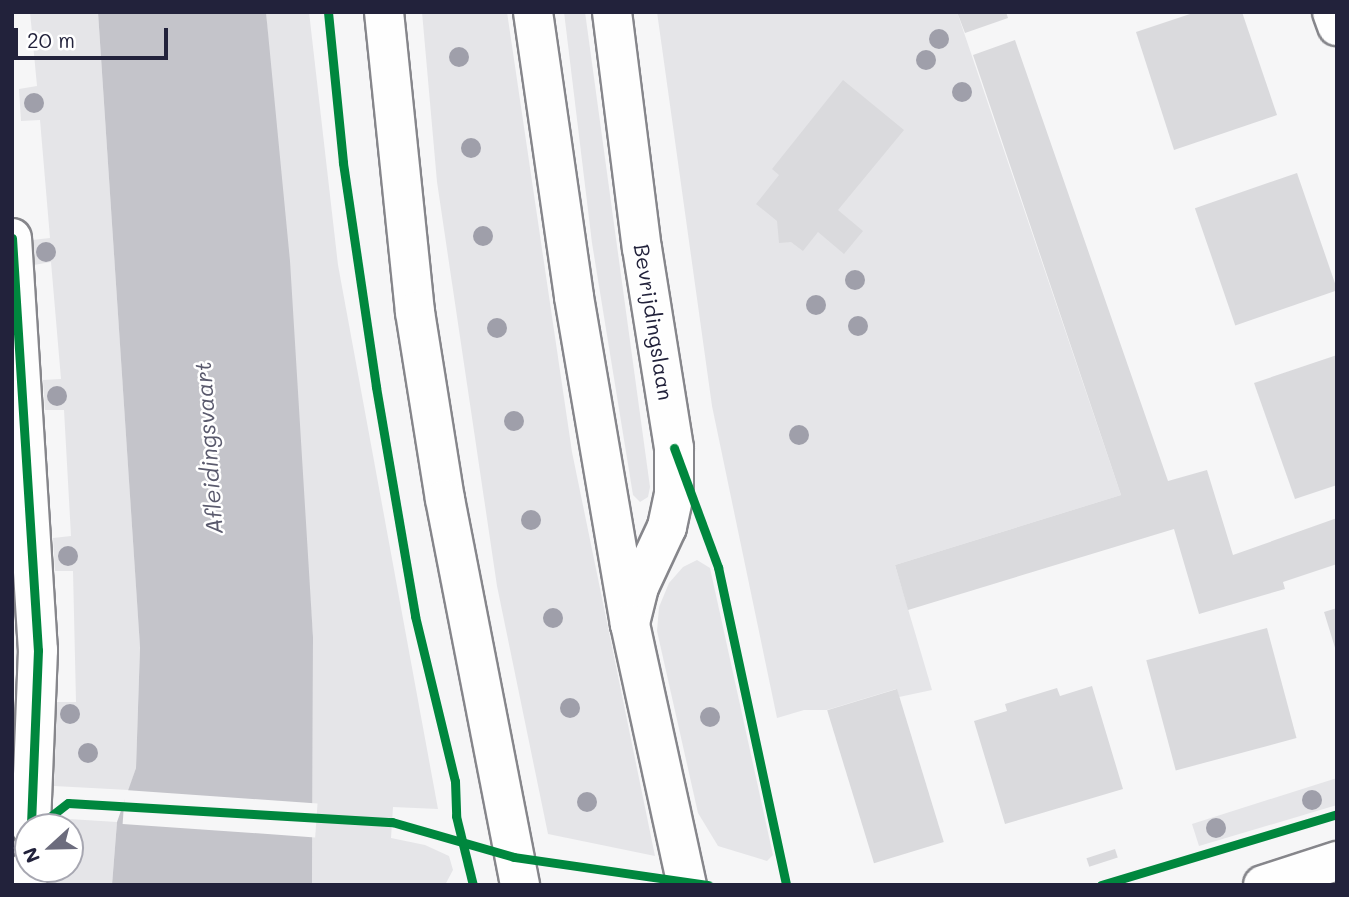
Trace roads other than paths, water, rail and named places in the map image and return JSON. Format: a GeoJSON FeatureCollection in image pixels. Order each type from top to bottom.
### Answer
{"type":"FeatureCollection","features":[{"type":"Feature","properties":{"kind":"main road"},"geometry":{"type":"LineString","coordinates":[[384,12],[415,312],[445,499],[520,885]]}},
{"type":"Feature","properties":{"kind":"main road","name":"Bevrijdingslaan"},"geometry":{"type":"LineString","coordinates":[[533,12],[574,297],[630,624],[687,885]]}},
{"type":"Feature","properties":{"kind":"main road","name":"Bevrijdingslaan"},"geometry":{"type":"LineString","coordinates":[[612,12],[642,248],[674,448],[674,494],[667,527],[639,587],[630,624]]}},
{"type":"Feature","properties":{"kind":"main road"},"geometry":{"type":"LineString","coordinates":[[1332,12],[1337,26]]}},
{"type":"Feature","properties":{"kind":"main road"},"geometry":{"type":"LineString","coordinates":[[12,238],[38,650],[32,813]]}},
{"type":"Feature","properties":{"kind":"main road"},"geometry":{"type":"LineString","coordinates":[[1263,885],[1337,861]]}},
{"type":"Feature","properties":{"kind":"water","name":"Afleidingsvaart"},"geometry":{"type":"Polygon","coordinates":[[[98,12],[266,12],[290,261],[313,637],[312,885],[112,885],[117,822],[136,768],[140,647],[98,12]]]}}]}
